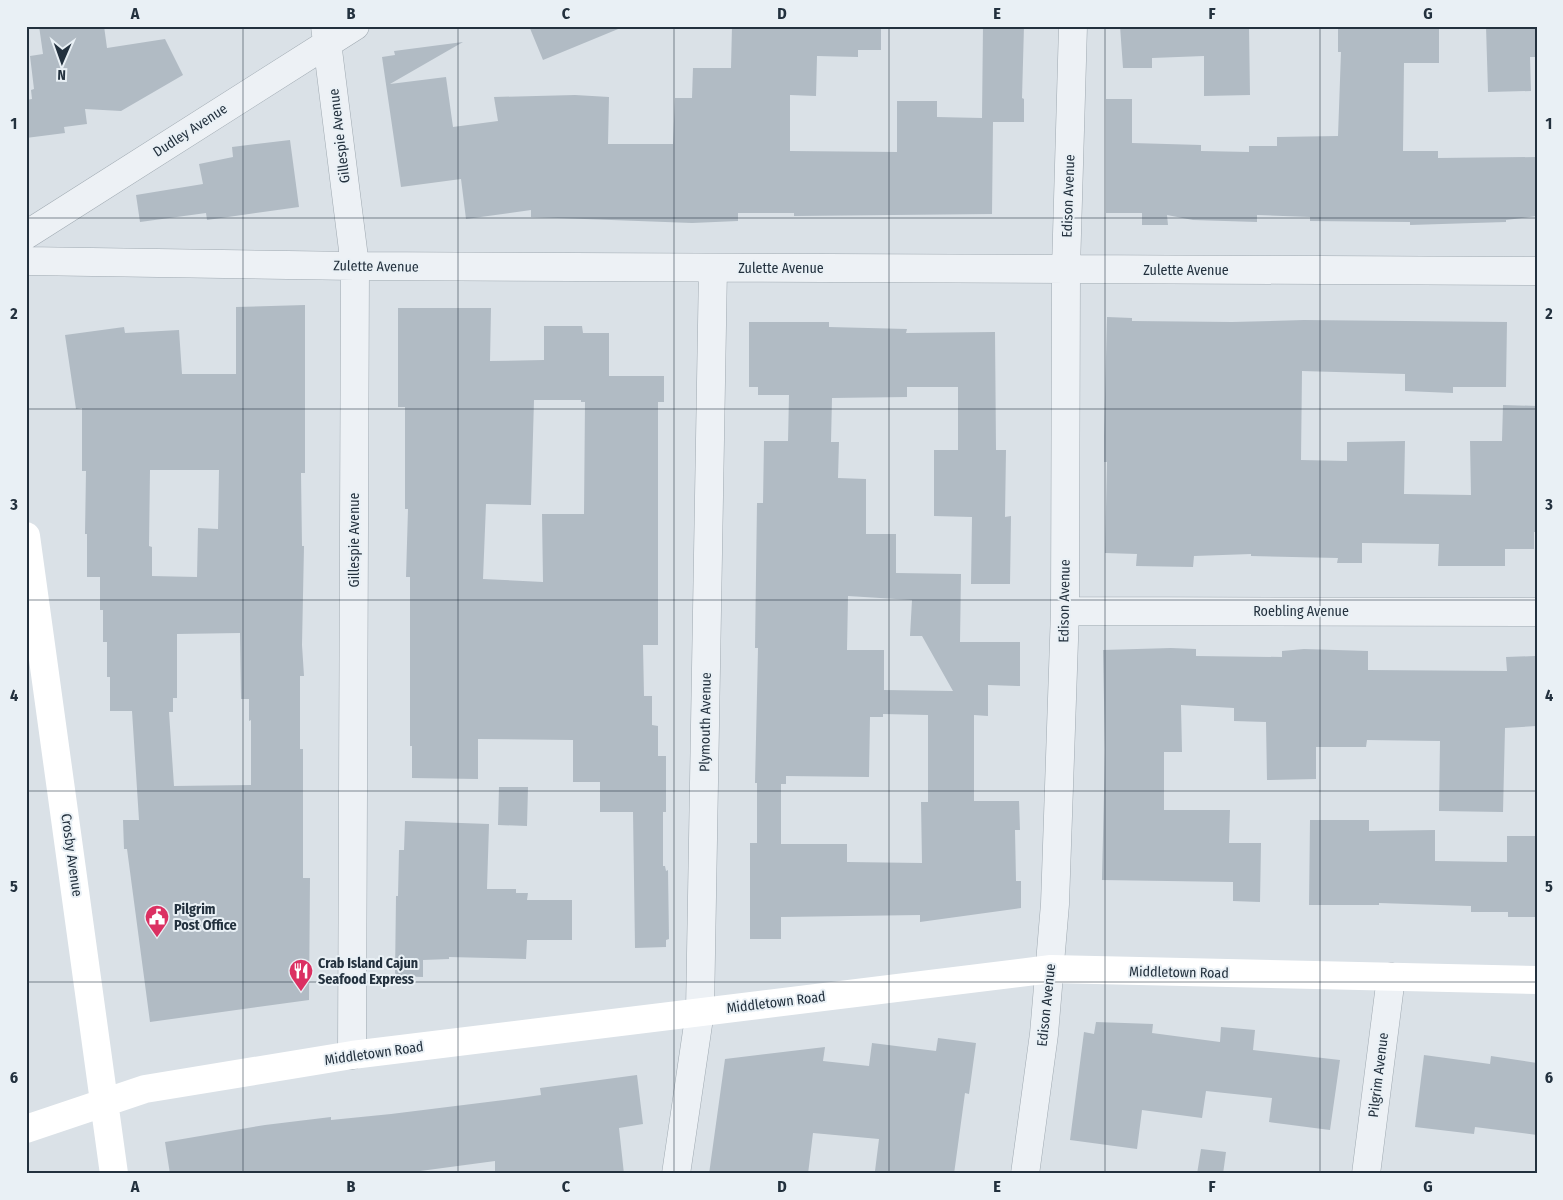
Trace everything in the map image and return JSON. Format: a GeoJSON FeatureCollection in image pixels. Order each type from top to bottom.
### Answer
{"type":"FeatureCollection","features":[{"type":"Feature","properties":{"kind":"street","name":"Dudley Avenue"},"geometry":{"type":"LineString","coordinates":[[26,235],[327,34],[355,26]]}},
{"type":"Feature","properties":{"kind":"street","name":"Edison Avenue"},"geometry":{"type":"LineString","coordinates":[[1025,1174],[1051,969],[1065,611],[1066,269],[1073,26]]}},
{"type":"Feature","properties":{"kind":"street","name":"Gillespie Avenue"},"geometry":{"type":"LineString","coordinates":[[327,34],[355,266],[352,1055]]}},
{"type":"Feature","properties":{"kind":"street","name":"Zulette Avenue"},"geometry":{"type":"LineString","coordinates":[[26,261],[355,266],[1537,272]]}},
{"type":"Feature","properties":{"kind":"street","name":"Plymouth Avenue"},"geometry":{"type":"LineString","coordinates":[[676,1174],[700,1011],[713,268]]}},
{"type":"Feature","properties":{"kind":"street","name":"Crosby Avenue"},"geometry":{"type":"LineString","coordinates":[[26,536],[32,607],[114,1174]]}},
{"type":"Feature","properties":{"kind":"street","name":"Roebling Avenue"},"geometry":{"type":"LineString","coordinates":[[1065,611],[1537,612]]}},
{"type":"Feature","properties":{"kind":"street","name":"Middletown Road"},"geometry":{"type":"LineString","coordinates":[[26,1129],[145,1089],[352,1055],[1051,969],[1537,980]]}},
{"type":"Feature","properties":{"kind":"street","name":"Pilgrim Avenue"},"geometry":{"type":"LineString","coordinates":[[1366,1174],[1391,977]]}},
{"type":"Feature","properties":{"kind":"building"},"geometry":{"type":"Polygon","coordinates":[[[39,26],[104,26],[107,48],[165,39],[183,75],[121,111],[85,109],[87,124],[64,127],[65,133],[26,138],[26,100],[32,99],[31,90],[34,89],[30,56],[43,54],[39,26]]]}},
{"type":"Feature","properties":{"kind":"building"},"geometry":{"type":"Polygon","coordinates":[[[529,26],[623,26],[623,27],[543,60],[529,26]]]}},
{"type":"Feature","properties":{"kind":"building"},"geometry":{"type":"Polygon","coordinates":[[[732,26],[881,26],[881,50],[858,50],[858,57],[817,56],[816,96],[790,95],[790,151],[897,152],[897,101],[937,101],[937,117],[982,118],[983,26],[1024,26],[1022,98],[1024,99],[1024,122],[993,122],[992,214],[794,216],[794,213],[738,213],[738,221],[692,223],[531,217],[531,210],[466,219],[461,179],[401,187],[382,57],[395,55],[394,51],[463,42],[390,84],[446,77],[453,127],[498,121],[494,97],[575,95],[609,97],[608,144],[673,144],[675,98],[692,98],[693,68],[731,68],[732,26]]]}},
{"type":"Feature","properties":{"kind":"building"},"geometry":{"type":"Polygon","coordinates":[[[1120,26],[1249,26],[1250,95],[1204,96],[1204,56],[1152,58],[1152,68],[1123,68],[1120,26]]]}},
{"type":"Feature","properties":{"kind":"building"},"geometry":{"type":"Polygon","coordinates":[[[1338,26],[1439,26],[1439,63],[1404,63],[1403,151],[1438,151],[1438,158],[1537,157],[1537,216],[1506,220],[1506,222],[1410,225],[1410,222],[1310,221],[1310,217],[1257,215],[1257,222],[1193,220],[1167,215],[1168,225],[1142,225],[1142,213],[1106,213],[1106,99],[1132,99],[1132,143],[1201,145],[1201,151],[1249,152],[1249,146],[1277,146],[1277,137],[1338,136],[1341,52],[1338,52],[1338,26]]]}},
{"type":"Feature","properties":{"kind":"building"},"geometry":{"type":"Polygon","coordinates":[[[1486,26],[1537,26],[1537,57],[1530,57],[1531,91],[1488,92],[1486,26]]]}},
{"type":"Feature","properties":{"kind":"building"},"geometry":{"type":"Polygon","coordinates":[[[290,140],[299,207],[207,220],[206,213],[140,222],[136,195],[203,184],[199,164],[233,157],[232,147],[290,140]]]}},
{"type":"Feature","properties":{"kind":"building"},"geometry":{"type":"Polygon","coordinates":[[[305,305],[305,473],[301,473],[302,546],[304,546],[302,645],[304,676],[300,676],[300,749],[303,749],[303,878],[310,878],[309,1000],[150,1022],[127,849],[124,849],[123,820],[139,820],[132,711],[110,711],[110,677],[107,677],[107,642],[103,642],[103,610],[100,610],[100,577],[87,577],[87,534],[85,534],[86,471],[82,471],[82,408],[76,409],[65,335],[124,327],[125,333],[179,330],[182,374],[236,374],[236,307],[305,305]],[[150,470],[149,546],[152,547],[152,576],[197,577],[198,528],[218,529],[219,470],[150,470]],[[240,633],[177,634],[177,698],[173,698],[173,712],[169,712],[174,786],[251,785],[251,720],[249,721],[249,699],[241,699],[240,633]]]}},
{"type":"Feature","properties":{"kind":"building"},"geometry":{"type":"Polygon","coordinates":[[[398,308],[491,308],[490,361],[544,360],[544,326],[582,326],[583,333],[609,333],[609,376],[664,376],[664,402],[658,402],[658,645],[643,645],[644,696],[652,696],[652,725],[658,726],[658,756],[666,756],[666,812],[663,812],[663,866],[665,866],[666,871],[668,870],[669,939],[666,940],[666,947],[635,948],[633,812],[600,812],[600,782],[573,782],[573,740],[478,739],[478,779],[412,778],[412,746],[410,746],[410,577],[406,577],[408,509],[405,509],[405,407],[398,407],[398,308]],[[534,400],[531,505],[486,504],[483,579],[543,582],[542,514],[584,514],[585,402],[581,402],[581,400],[534,400]]]}},
{"type":"Feature","properties":{"kind":"building"},"geometry":{"type":"Polygon","coordinates":[[[1107,317],[1132,318],[1132,321],[1507,322],[1506,387],[1453,387],[1453,393],[1405,391],[1405,374],[1302,371],[1301,460],[1347,461],[1347,442],[1405,441],[1404,494],[1471,495],[1470,441],[1502,441],[1503,405],[1537,406],[1537,532],[1534,532],[1534,549],[1505,549],[1505,566],[1438,566],[1439,544],[1362,543],[1362,563],[1337,563],[1338,558],[1251,556],[1251,554],[1194,556],[1193,567],[1136,566],[1137,554],[1105,553],[1107,462],[1104,462],[1104,436],[1107,317]]]}},
{"type":"Feature","properties":{"kind":"building"},"geometry":{"type":"Polygon","coordinates":[[[749,322],[829,322],[829,327],[907,329],[906,333],[995,332],[996,450],[1006,450],[1005,517],[1011,516],[1010,584],[971,584],[972,517],[934,516],[934,450],[958,450],[958,387],[907,387],[907,397],[832,398],[831,442],[839,442],[838,478],[866,479],[866,534],[896,534],[896,573],[961,574],[960,642],[1020,642],[1020,686],[988,685],[988,716],[974,715],[974,801],[1019,801],[1020,830],[1015,830],[1016,881],[1021,881],[1021,908],[920,922],[920,915],[781,917],[781,939],[750,939],[750,843],[757,843],[757,783],[755,783],[758,648],[755,648],[757,503],[763,503],[764,441],[788,441],[789,395],[758,395],[758,387],[749,387],[749,322]],[[848,596],[847,650],[884,650],[884,690],[953,691],[922,636],[910,636],[912,600],[848,596]],[[883,714],[883,717],[870,717],[869,777],[786,776],[786,784],[781,784],[781,844],[847,844],[847,862],[922,863],[921,802],[928,802],[928,715],[883,714]]]}},
{"type":"Feature","properties":{"kind":"building"},"geometry":{"type":"Polygon","coordinates":[[[1196,649],[1196,656],[1282,657],[1282,651],[1304,649],[1368,651],[1368,670],[1507,671],[1506,657],[1535,656],[1536,726],[1505,728],[1503,812],[1439,811],[1440,741],[1367,740],[1366,747],[1316,747],[1316,779],[1267,780],[1266,722],[1234,721],[1234,708],[1181,705],[1182,752],[1164,752],[1164,810],[1230,810],[1229,843],[1261,843],[1260,902],[1233,901],[1233,882],[1102,880],[1105,750],[1103,650],[1196,649]]]}},
{"type":"Feature","properties":{"kind":"building"},"geometry":{"type":"Polygon","coordinates":[[[499,787],[528,787],[527,826],[498,825],[499,787]]]}},
{"type":"Feature","properties":{"kind":"building"},"geometry":{"type":"Polygon","coordinates":[[[1310,820],[1369,820],[1369,831],[1435,830],[1435,861],[1507,862],[1507,836],[1537,836],[1537,917],[1508,917],[1508,912],[1471,912],[1471,906],[1379,903],[1379,905],[1309,905],[1310,820]]]}},
{"type":"Feature","properties":{"kind":"building"},"geometry":{"type":"Polygon","coordinates":[[[405,821],[489,824],[487,889],[516,889],[516,893],[528,893],[527,900],[572,900],[572,940],[527,940],[526,959],[449,957],[449,959],[423,960],[423,977],[395,976],[396,896],[398,896],[399,850],[404,850],[405,821]]]}},
{"type":"Feature","properties":{"kind":"building"},"geometry":{"type":"Polygon","coordinates":[[[1096,1022],[1153,1024],[1152,1033],[1220,1042],[1221,1027],[1255,1030],[1253,1050],[1340,1060],[1330,1130],[1269,1122],[1272,1098],[1206,1091],[1202,1118],[1142,1110],[1137,1149],[1070,1140],[1084,1032],[1094,1034],[1096,1022]]]}},
{"type":"Feature","properties":{"kind":"building"},"geometry":{"type":"Polygon","coordinates":[[[938,1038],[976,1043],[969,1094],[965,1093],[954,1174],[893,1174],[875,1171],[879,1139],[813,1133],[808,1174],[709,1174],[725,1059],[825,1047],[823,1061],[869,1066],[872,1043],[936,1051],[938,1038]]]}},
{"type":"Feature","properties":{"kind":"building"},"geometry":{"type":"Polygon","coordinates":[[[1424,1055],[1490,1064],[1491,1056],[1537,1063],[1537,1135],[1475,1127],[1474,1134],[1415,1127],[1424,1055]]]}},
{"type":"Feature","properties":{"kind":"building"},"geometry":{"type":"Polygon","coordinates":[[[637,1075],[643,1124],[619,1128],[624,1174],[495,1174],[495,1161],[398,1174],[170,1174],[165,1142],[265,1125],[331,1117],[331,1120],[391,1114],[541,1095],[540,1088],[637,1075]]]}},
{"type":"Feature","properties":{"kind":"building"},"geometry":{"type":"Polygon","coordinates":[[[1201,1149],[1226,1152],[1223,1174],[1197,1174],[1201,1149]]]}},
{"type":"Feature","properties":{"kind":"place","name":"Pilgrim Post Office"},"geometry":{"type":"Point","coordinates":[157,938]}},
{"type":"Feature","properties":{"kind":"place","name":"Crab Island Cajun Seafood Express"},"geometry":{"type":"Point","coordinates":[301,992]}}]}
